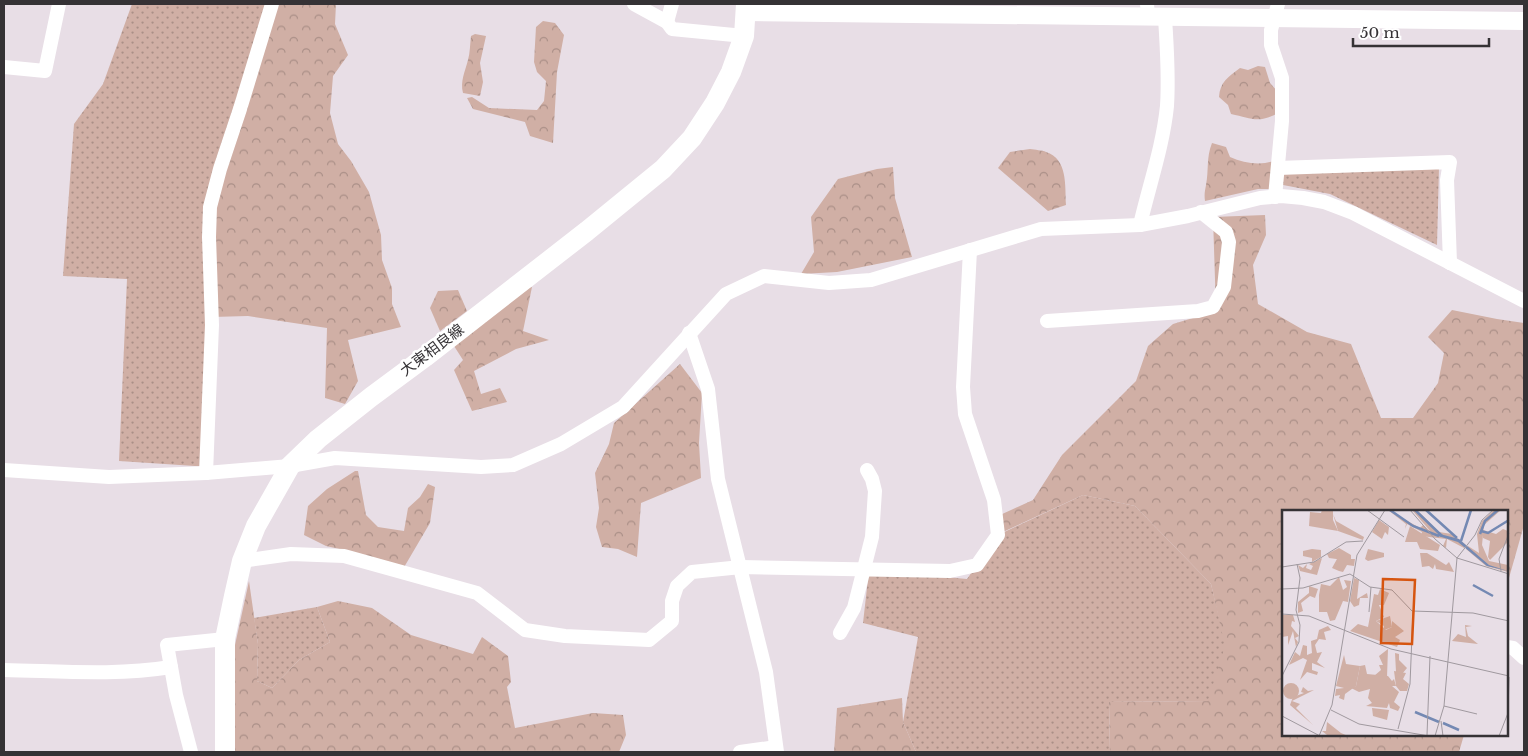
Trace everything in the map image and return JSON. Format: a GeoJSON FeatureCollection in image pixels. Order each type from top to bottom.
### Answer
{"type":"FeatureCollection","features":[{"type":"Feature","properties":{"kind":"main road","name":"大東相良線"},"geometry":{"type":"LineString","coordinates":[[225,752],[225,639],[242,561],[256,526],[290,466],[318,439],[371,396],[425,357],[628,199],[663,169],[692,138],[715,103],[731,72],[744,36],[746,8]]}},
{"type":"Feature","properties":{"kind":"street"},"geometry":{"type":"LineString","coordinates":[[4,67],[45,71],[58,4]]}},
{"type":"Feature","properties":{"kind":"street"},"geometry":{"type":"LineString","coordinates":[[206,473],[212,325],[210,208],[220,169],[272,4]]}},
{"type":"Feature","properties":{"kind":"street"},"geometry":{"type":"LineString","coordinates":[[634,4],[667,22],[672,28],[744,36]]}},
{"type":"Feature","properties":{"kind":"street"},"geometry":{"type":"LineString","coordinates":[[667,22],[672,4]]}},
{"type":"Feature","properties":{"kind":"street"},"geometry":{"type":"LineString","coordinates":[[746,8],[1153,13],[1276,11],[1524,22]]}},
{"type":"Feature","properties":{"kind":"street"},"geometry":{"type":"LineString","coordinates":[[1276,11],[1271,30],[1271,45],[1282,78],[1282,120],[1276,197]]}},
{"type":"Feature","properties":{"kind":"street"},"geometry":{"type":"LineString","coordinates":[[1140,225],[1167,106],[1168,62],[1153,13]]}},
{"type":"Feature","properties":{"kind":"street"},"geometry":{"type":"LineString","coordinates":[[1278,168],[1450,162],[1448,180],[1450,263]]}},
{"type":"Feature","properties":{"kind":"street"},"geometry":{"type":"LineString","coordinates":[[4,470],[109,477],[206,473],[290,466],[335,458],[481,467],[513,466],[561,444],[623,407],[726,294],[764,276],[828,284],[872,280],[1041,229],[1140,225],[1241,202],[1276,197],[1303,198],[1324,202],[1353,213],[1524,301]]}},
{"type":"Feature","properties":{"kind":"street"},"geometry":{"type":"LineString","coordinates":[[1047,321],[1198,311],[1213,307],[1224,287],[1229,242],[1226,232],[1201,212]]}},
{"type":"Feature","properties":{"kind":"street"},"geometry":{"type":"LineString","coordinates":[[242,561],[291,554],[344,556],[477,593],[525,630],[565,636],[648,640],[672,621],[672,601],[677,586],[692,572],[740,567],[950,571],[977,565],[998,535],[994,500],[965,414],[964,386],[970,250]]}},
{"type":"Feature","properties":{"kind":"street"},"geometry":{"type":"LineString","coordinates":[[689,333],[708,389],[718,479],[766,672],[777,749],[740,752]]}},
{"type":"Feature","properties":{"kind":"street"},"geometry":{"type":"LineString","coordinates":[[840,633],[854,608],[872,537],[875,491],[867,470]]}},
{"type":"Feature","properties":{"kind":"street"},"geometry":{"type":"LineString","coordinates":[[191,752],[176,695],[166,645],[225,639]]}},
{"type":"Feature","properties":{"kind":"street"},"geometry":{"type":"LineString","coordinates":[[1508,646],[1513,648],[1524,658]]}},
{"type":"Feature","properties":{"kind":"street"},"geometry":{"type":"LineString","coordinates":[[4,670],[131,672],[171,667]]}},
{"type":"Feature","properties":{"kind":"green space"},"geometry":{"type":"Polygon","coordinates":[[[132,4],[272,4],[210,207],[210,467],[119,461],[127,279],[63,276],[74,124],[103,84],[132,4]]]}},
{"type":"Feature","properties":{"kind":"green space"},"geometry":{"type":"Polygon","coordinates":[[[272,4],[336,4],[335,24],[348,55],[333,76],[330,113],[338,144],[351,161],[369,192],[381,235],[382,260],[392,288],[392,304],[401,327],[348,340],[358,381],[345,404],[325,398],[327,328],[248,316],[212,317],[212,200],[272,4]]]}},
{"type":"Feature","properties":{"kind":"green space"},"geometry":{"type":"Polygon","coordinates":[[[543,21],[555,23],[564,35],[557,72],[553,143],[530,136],[525,122],[473,109],[467,98],[472,97],[489,108],[537,110],[544,101],[546,81],[537,72],[534,62],[536,27],[543,21]]]}},
{"type":"Feature","properties":{"kind":"green space"},"geometry":{"type":"Polygon","coordinates":[[[475,34],[486,36],[480,63],[483,82],[480,96],[463,93],[462,89],[471,36],[475,34]]]}},
{"type":"Feature","properties":{"kind":"green space"},"geometry":{"type":"Polygon","coordinates":[[[1258,66],[1265,67],[1270,83],[1278,92],[1278,113],[1260,119],[1231,114],[1228,105],[1219,97],[1221,87],[1228,77],[1240,68],[1248,70],[1258,66]]]}},
{"type":"Feature","properties":{"kind":"green space"},"geometry":{"type":"Polygon","coordinates":[[[1212,143],[1226,147],[1230,157],[1241,161],[1257,164],[1274,161],[1270,189],[1258,189],[1205,201],[1208,159],[1212,143]]]}},
{"type":"Feature","properties":{"kind":"green space"},"geometry":{"type":"Polygon","coordinates":[[[1030,149],[1046,152],[1053,156],[1062,167],[1066,205],[1048,211],[998,168],[1010,152],[1030,149]]]}},
{"type":"Feature","properties":{"kind":"green space"},"geometry":{"type":"Polygon","coordinates":[[[893,167],[895,198],[912,257],[837,272],[801,274],[814,252],[811,217],[838,179],[893,167]]]}},
{"type":"Feature","properties":{"kind":"green space"},"geometry":{"type":"Polygon","coordinates":[[[1439,167],[1437,245],[1330,194],[1283,185],[1283,172],[1439,167]]]}},
{"type":"Feature","properties":{"kind":"green space"},"geometry":{"type":"Polygon","coordinates":[[[1265,215],[1266,235],[1253,265],[1258,304],[1307,332],[1351,344],[1381,418],[1413,418],[1438,383],[1444,353],[1428,337],[1452,310],[1524,323],[1524,525],[1508,581],[1508,510],[1282,510],[1282,736],[1464,736],[1459,752],[1110,752],[1109,702],[1208,701],[1225,646],[1211,584],[1135,506],[1083,495],[1003,532],[1000,515],[1033,500],[1062,455],[1136,381],[1148,346],[1173,324],[1216,311],[1213,217],[1265,215]]]}},
{"type":"Feature","properties":{"kind":"green space"},"geometry":{"type":"Polygon","coordinates":[[[532,287],[523,331],[549,340],[516,349],[474,371],[481,394],[500,388],[507,402],[472,411],[454,370],[463,360],[454,346],[526,288],[532,287]]]}},
{"type":"Feature","properties":{"kind":"green space"},"geometry":{"type":"Polygon","coordinates":[[[458,290],[467,311],[440,331],[430,308],[438,291],[458,290]]]}},
{"type":"Feature","properties":{"kind":"green space"},"geometry":{"type":"Polygon","coordinates":[[[680,364],[702,393],[699,443],[701,478],[641,503],[637,557],[618,549],[602,547],[596,527],[599,508],[595,473],[609,444],[614,423],[680,364]]]}},
{"type":"Feature","properties":{"kind":"green space"},"geometry":{"type":"Polygon","coordinates":[[[355,471],[358,471],[366,515],[378,527],[404,531],[408,508],[420,497],[428,484],[435,487],[430,523],[403,569],[326,546],[304,535],[308,506],[327,489],[355,471]]]}},
{"type":"Feature","properties":{"kind":"green space"},"geometry":{"type":"Polygon","coordinates":[[[1083,495],[1135,506],[1211,584],[1226,646],[1214,701],[1109,702],[1110,752],[916,752],[903,722],[918,637],[863,623],[869,570],[967,579],[998,535],[1083,495]]]}},
{"type":"Feature","properties":{"kind":"green space"},"geometry":{"type":"Polygon","coordinates":[[[249,581],[258,644],[257,681],[272,688],[299,660],[330,642],[317,607],[338,601],[372,608],[411,635],[473,654],[482,637],[508,656],[511,682],[507,687],[515,728],[593,713],[623,715],[626,735],[619,752],[230,752],[235,645],[249,581]]]}},
{"type":"Feature","properties":{"kind":"green space"},"geometry":{"type":"Polygon","coordinates":[[[317,607],[330,642],[299,660],[272,688],[257,681],[258,644],[254,618],[317,607]]]}},
{"type":"Feature","properties":{"kind":"green space"},"geometry":{"type":"Polygon","coordinates":[[[902,698],[903,722],[916,752],[834,752],[837,708],[902,698]]]}}]}
